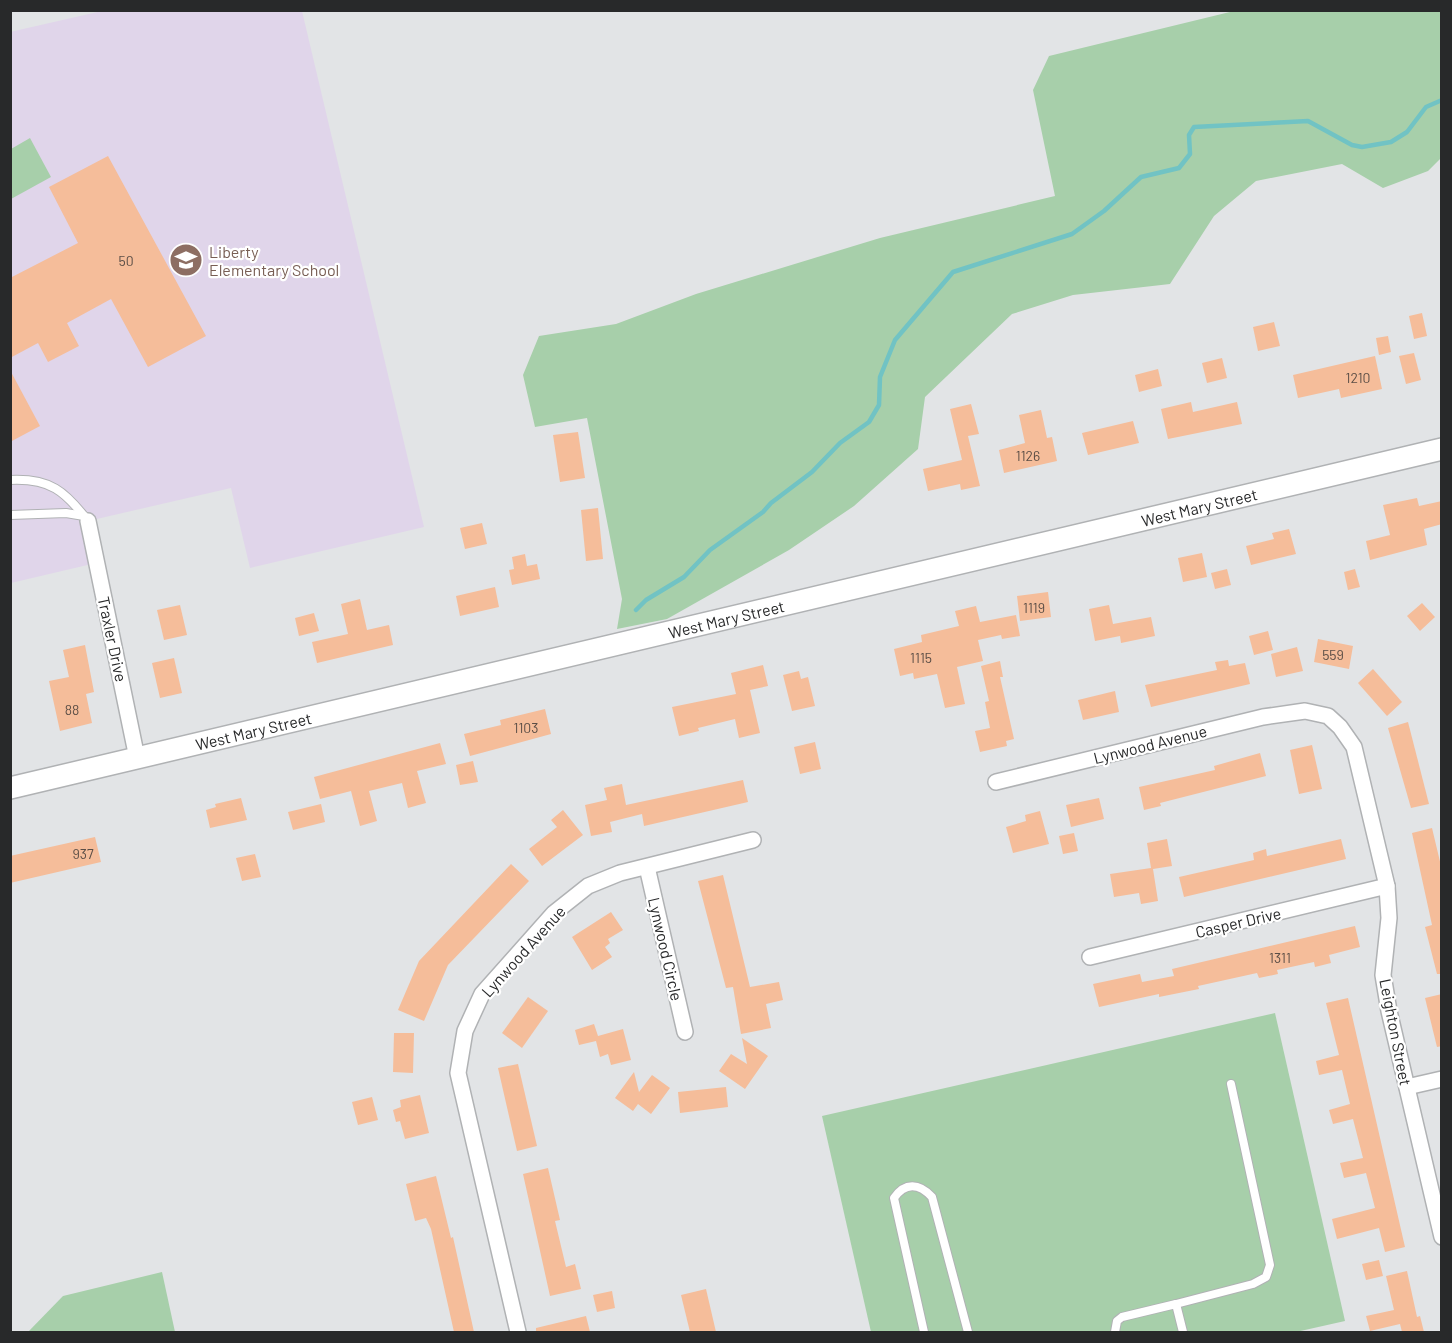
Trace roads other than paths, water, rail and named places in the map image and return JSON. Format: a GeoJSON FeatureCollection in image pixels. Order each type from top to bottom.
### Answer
{"type":"FeatureCollection","features":[{"type":"Feature","properties":{"kind":"main road","name":"West Mary Street"},"geometry":{"type":"LineString","coordinates":[[10,788],[1442,449]]}},
{"type":"Feature","properties":{"kind":"street","name":"Traxler Drive"},"geometry":{"type":"LineString","coordinates":[[86,518],[137,758]]}},
{"type":"Feature","properties":{"kind":"street","name":"Lynwood Avenue"},"geometry":{"type":"LineString","coordinates":[[996,782],[1219,727],[1305,711]]}},
{"type":"Feature","properties":{"kind":"street","name":"Leighton Street"},"geometry":{"type":"LineString","coordinates":[[1305,711],[1328,716],[1340,727],[1354,747],[1387,886],[1389,918],[1383,975],[1442,1237]]}},
{"type":"Feature","properties":{"kind":"street","name":"Lynwood Avenue"},"geometry":{"type":"LineString","coordinates":[[518,1332],[458,1073],[465,1031],[482,994],[554,913],[588,886],[620,873],[753,840]]}},
{"type":"Feature","properties":{"kind":"street","name":"Lynwood Circle"},"geometry":{"type":"LineString","coordinates":[[647,867],[685,1032]]}},
{"type":"Feature","properties":{"kind":"street","name":"Casper Drive"},"geometry":{"type":"LineString","coordinates":[[1090,957],[1387,886]]}},
{"type":"Feature","properties":{"kind":"street"},"geometry":{"type":"LineString","coordinates":[[1407,1087],[1442,1079]]}},
{"type":"Feature","properties":{"kind":"lane"},"geometry":{"type":"LineString","coordinates":[[10,480],[32,479],[45,482],[65,495],[86,518]]}},
{"type":"Feature","properties":{"kind":"lane"},"geometry":{"type":"LineString","coordinates":[[10,515],[66,513],[86,518]]}},
{"type":"Feature","properties":{"kind":"lane"},"geometry":{"type":"LineString","coordinates":[[1115,1332],[1117,1321],[1122,1317],[1253,1284],[1266,1277],[1270,1265],[1231,1084]]}},
{"type":"Feature","properties":{"kind":"lane"},"geometry":{"type":"LineString","coordinates":[[924,1332],[894,1208],[894,1198],[900,1189],[915,1185],[925,1189],[932,1197],[968,1332]]}},
{"type":"Feature","properties":{"kind":"lane"},"geometry":{"type":"LineString","coordinates":[[1176,1304],[1183,1332]]}},
{"type":"Feature","properties":{"kind":"waterway"},"geometry":{"type":"LineString","coordinates":[[636,610],[646,600],[684,577],[710,550],[763,512],[771,503],[812,472],[840,443],[869,422],[879,405],[880,377],[895,340],[953,272],[1072,234],[1104,211],[1141,177],[1179,168],[1190,154],[1189,135],[1194,127],[1308,121],[1352,145],[1362,147],[1391,142],[1407,132],[1426,107],[1442,100]]}},
{"type":"Feature","properties":{"kind":"place","name":"Liberty Elementary School"},"geometry":{"type":"Point","coordinates":[186,260]}}]}
